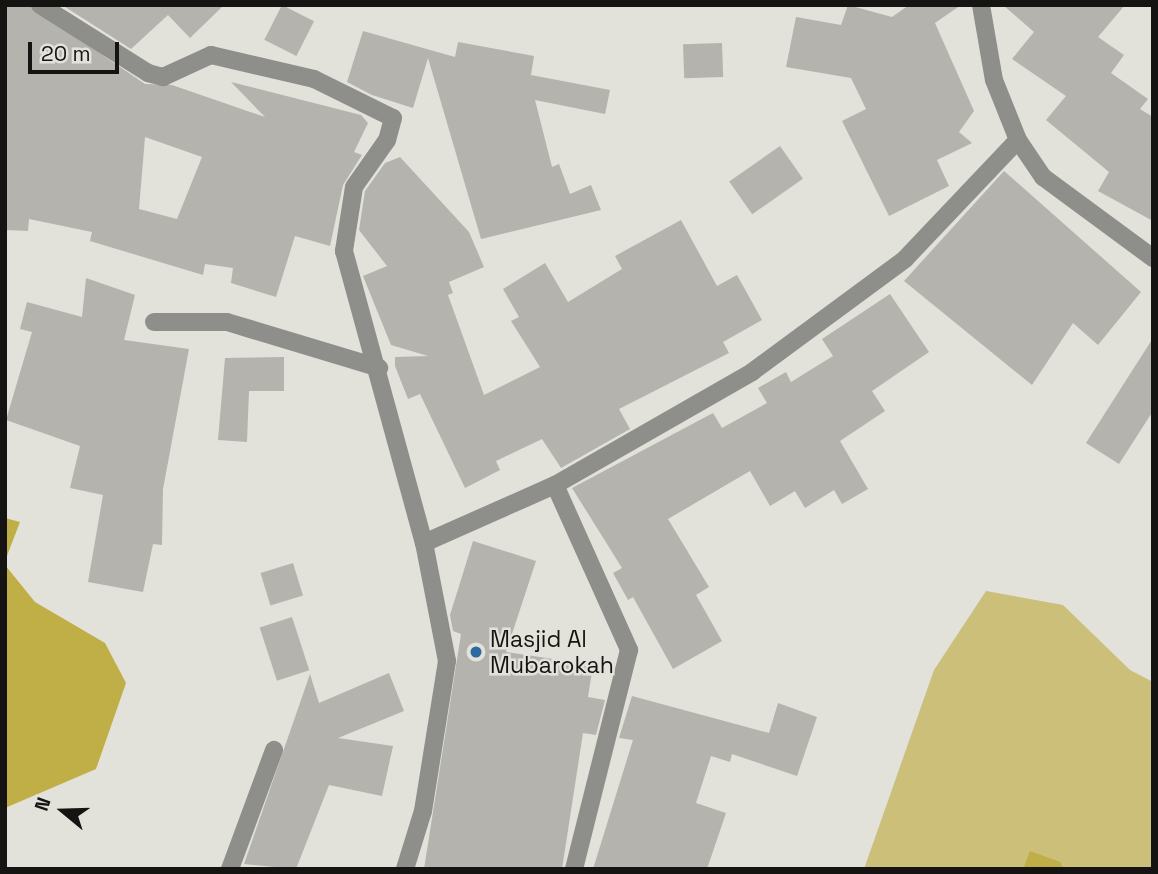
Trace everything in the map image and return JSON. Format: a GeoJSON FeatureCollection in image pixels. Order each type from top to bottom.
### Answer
{"type":"FeatureCollection","features":[{"type":"Feature","properties":{"kind":"street"},"geometry":{"type":"LineString","coordinates":[[40,5],[156,75],[211,55],[314,79],[387,111],[394,128],[354,187],[344,225],[344,251],[379,368],[424,543],[447,661],[423,811],[405,869]]}},
{"type":"Feature","properties":{"kind":"street"},"geometry":{"type":"LineString","coordinates":[[981,5],[994,80],[1018,140],[1070,203],[1153,258]]}},
{"type":"Feature","properties":{"kind":"street"},"geometry":{"type":"LineString","coordinates":[[424,543],[555,485],[751,372],[905,259],[1018,140]]}},
{"type":"Feature","properties":{"kind":"street"},"geometry":{"type":"LineString","coordinates":[[154,322],[202,318],[251,327],[379,368]]}},
{"type":"Feature","properties":{"kind":"street"},"geometry":{"type":"LineString","coordinates":[[555,485],[629,650],[574,869]]}},
{"type":"Feature","properties":{"kind":"street"},"geometry":{"type":"LineString","coordinates":[[230,869],[274,750]]}},
{"type":"Feature","properties":{"kind":"shaded area"},"geometry":{"type":"Polygon","coordinates":[[[5,518],[20,522],[5,561],[5,518]]]}},
{"type":"Feature","properties":{"kind":"shaded area"},"geometry":{"type":"Polygon","coordinates":[[[5,565],[35,602],[105,643],[126,683],[96,769],[5,808],[5,565]]]}},
{"type":"Feature","properties":{"kind":"shaded area"},"geometry":{"type":"Polygon","coordinates":[[[986,591],[1063,605],[1130,670],[1153,682],[1153,869],[1063,869],[1061,862],[1031,852],[1023,869],[864,869],[934,670],[986,591]]]}},
{"type":"Feature","properties":{"kind":"shaded area"},"geometry":{"type":"Polygon","coordinates":[[[1030,851],[1061,862],[1063,869],[1023,869],[1030,851]]]}},
{"type":"Feature","properties":{"kind":"building"},"geometry":{"type":"Polygon","coordinates":[[[5,5],[29,5],[145,84],[172,85],[265,117],[231,82],[361,115],[368,123],[354,152],[362,155],[343,185],[330,246],[295,236],[276,297],[231,283],[233,268],[205,264],[203,275],[90,241],[92,232],[29,219],[28,231],[5,230],[5,5]],[[145,137],[139,209],[177,219],[202,157],[145,137]]]}},
{"type":"Feature","properties":{"kind":"building"},"geometry":{"type":"Polygon","coordinates":[[[62,5],[224,5],[190,38],[168,15],[131,49],[62,5]]]}},
{"type":"Feature","properties":{"kind":"building"},"geometry":{"type":"Polygon","coordinates":[[[282,5],[314,21],[296,56],[264,40],[282,5]]]}},
{"type":"Feature","properties":{"kind":"building"},"geometry":{"type":"Polygon","coordinates":[[[848,5],[892,17],[909,5],[961,5],[935,23],[974,111],[959,132],[972,143],[937,160],[949,186],[889,216],[842,121],[866,109],[851,78],[786,67],[796,17],[841,25],[848,5]]]}},
{"type":"Feature","properties":{"kind":"building"},"geometry":{"type":"Polygon","coordinates":[[[1003,5],[1125,5],[1098,37],[1124,55],[1111,73],[1148,99],[1140,109],[1153,117],[1153,221],[1098,191],[1109,172],[1046,120],[1066,96],[1012,59],[1034,32],[1003,5]]]}},
{"type":"Feature","properties":{"kind":"building"},"geometry":{"type":"Polygon","coordinates":[[[363,31],[455,57],[458,42],[534,56],[531,75],[610,90],[605,114],[535,100],[552,167],[559,164],[570,194],[591,185],[601,210],[481,239],[428,58],[413,108],[372,95],[347,82],[363,31]]]}},
{"type":"Feature","properties":{"kind":"building"},"geometry":{"type":"Polygon","coordinates":[[[722,43],[723,77],[684,78],[683,44],[722,43]]]}},
{"type":"Feature","properties":{"kind":"building"},"geometry":{"type":"Polygon","coordinates":[[[780,146],[803,179],[752,214],[729,182],[780,146]]]}},
{"type":"Feature","properties":{"kind":"building"},"geometry":{"type":"Polygon","coordinates":[[[400,157],[469,232],[484,267],[449,282],[453,293],[448,295],[484,395],[540,367],[511,321],[519,317],[503,289],[545,263],[568,302],[622,269],[615,256],[681,220],[717,286],[737,275],[762,320],[723,342],[729,353],[619,409],[630,429],[561,468],[542,439],[496,461],[500,470],[465,488],[420,394],[408,399],[395,366],[395,357],[428,356],[391,345],[363,276],[387,266],[359,230],[365,191],[385,163],[400,157]]]}},
{"type":"Feature","properties":{"kind":"building"},"geometry":{"type":"Polygon","coordinates":[[[1004,171],[1141,292],[1098,345],[1073,323],[1032,385],[904,281],[1004,171]]]}},
{"type":"Feature","properties":{"kind":"building"},"geometry":{"type":"Polygon","coordinates":[[[86,278],[135,295],[124,340],[189,349],[163,489],[162,545],[153,544],[143,592],[88,582],[103,495],[70,488],[80,446],[6,420],[32,332],[20,329],[27,302],[82,317],[86,278]]]}},
{"type":"Feature","properties":{"kind":"building"},"geometry":{"type":"Polygon","coordinates":[[[890,294],[929,352],[872,391],[885,411],[840,441],[868,489],[842,504],[834,490],[805,508],[795,491],[770,506],[750,471],[668,519],[709,587],[696,595],[722,641],[673,669],[633,597],[628,600],[613,573],[622,568],[572,488],[713,413],[722,428],[767,403],[758,388],[786,372],[791,382],[833,356],[822,339],[890,294]]]}},
{"type":"Feature","properties":{"kind":"building"},"geometry":{"type":"Polygon","coordinates":[[[1153,338],[1153,411],[1119,464],[1086,443],[1153,338]]]}},
{"type":"Feature","properties":{"kind":"building"},"geometry":{"type":"Polygon","coordinates":[[[284,357],[284,391],[249,391],[247,442],[218,440],[225,358],[284,357]]]}},
{"type":"Feature","properties":{"kind":"building"},"geometry":{"type":"Polygon","coordinates":[[[473,541],[536,561],[506,652],[593,665],[588,697],[605,700],[596,735],[583,733],[562,869],[424,869],[461,634],[453,631],[450,615],[473,541]]]}},
{"type":"Feature","properties":{"kind":"building"},"geometry":{"type":"Polygon","coordinates":[[[293,563],[303,596],[270,605],[260,573],[293,563]]]}},
{"type":"Feature","properties":{"kind":"building"},"geometry":{"type":"Polygon","coordinates":[[[292,617],[309,670],[277,681],[260,628],[292,617]]]}},
{"type":"Feature","properties":{"kind":"building"},"geometry":{"type":"Polygon","coordinates":[[[389,673],[404,711],[338,738],[393,746],[382,796],[329,785],[296,869],[244,864],[310,674],[319,703],[389,673]]]}},
{"type":"Feature","properties":{"kind":"building"},"geometry":{"type":"Polygon","coordinates":[[[632,696],[769,733],[778,703],[817,717],[797,776],[732,754],[730,762],[711,756],[696,803],[726,813],[707,869],[593,869],[633,740],[619,738],[632,696]]]}},
{"type":"Feature","properties":{"kind":"place","name":"Masjid Al Mubarokah"},"geometry":{"type":"Point","coordinates":[476,652]}}]}
